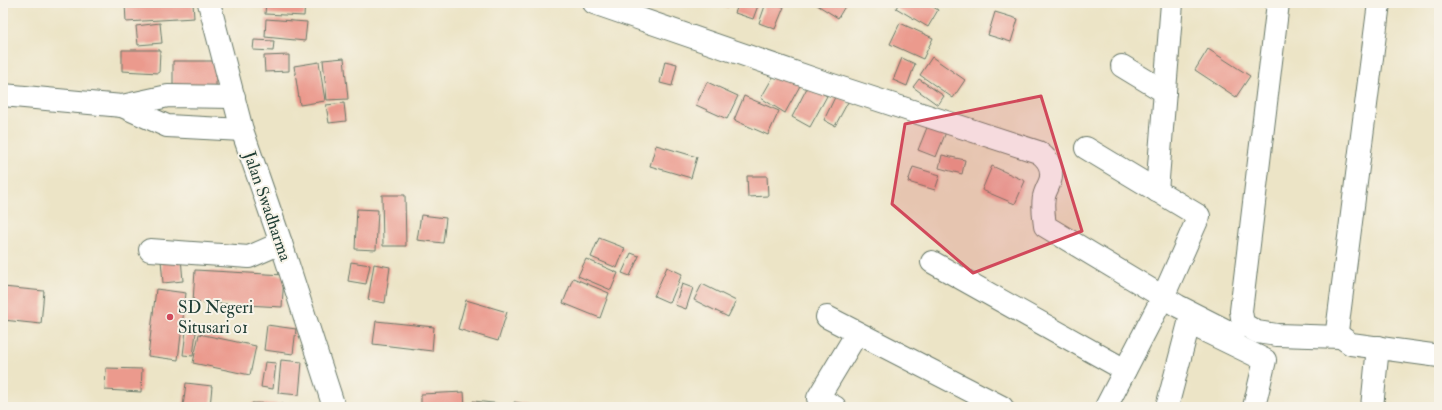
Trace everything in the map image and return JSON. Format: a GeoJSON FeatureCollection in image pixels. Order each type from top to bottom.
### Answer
{"type":"FeatureCollection","features":[{"type":"Feature","properties":{"kind":"street","name":"Jalan Swadharma"},"geometry":{"type":"LineString","coordinates":[[209,3],[242,130],[281,243],[334,407]]}},
{"type":"Feature","properties":{"kind":"street"},"geometry":{"type":"LineString","coordinates":[[594,3],[817,80],[1038,152],[1046,157],[1051,176],[1044,197],[1045,226],[1178,306],[1234,334]]}},
{"type":"Feature","properties":{"kind":"street"},"geometry":{"type":"LineString","coordinates":[[1157,191],[1172,3]]}},
{"type":"Feature","properties":{"kind":"street"},"geometry":{"type":"LineString","coordinates":[[1278,3],[1241,311],[1243,324],[1257,332],[1277,335],[1341,337]]}},
{"type":"Feature","properties":{"kind":"street"},"geometry":{"type":"LineString","coordinates":[[1379,3],[1337,331],[1341,337],[1351,344],[1439,356]]}},
{"type":"Feature","properties":{"kind":"street"},"geometry":{"type":"LineString","coordinates":[[1122,66],[1165,92]]}},
{"type":"Feature","properties":{"kind":"street"},"geometry":{"type":"LineString","coordinates":[[3,95],[122,106],[168,96],[234,97]]}},
{"type":"Feature","properties":{"kind":"street"},"geometry":{"type":"LineString","coordinates":[[122,106],[167,126],[242,130]]}},
{"type":"Feature","properties":{"kind":"street"},"geometry":{"type":"LineString","coordinates":[[1086,148],[1199,216],[1163,297],[1106,407]]}},
{"type":"Feature","properties":{"kind":"street"},"geometry":{"type":"LineString","coordinates":[[150,250],[249,257],[281,243]]}},
{"type":"Feature","properties":{"kind":"street"},"geometry":{"type":"LineString","coordinates":[[932,262],[1125,370]]}},
{"type":"Feature","properties":{"kind":"street"},"geometry":{"type":"LineString","coordinates":[[827,318],[1002,407]]}},
{"type":"Feature","properties":{"kind":"street"},"geometry":{"type":"LineString","coordinates":[[1167,407],[1189,324],[1265,360],[1254,407]]}},
{"type":"Feature","properties":{"kind":"street"},"geometry":{"type":"LineString","coordinates":[[835,407],[818,398],[857,333]]}},
{"type":"Feature","properties":{"kind":"street"},"geometry":{"type":"LineString","coordinates":[[1372,407],[1378,347]]}},
{"type":"Feature","properties":{"kind":"highlighted area"},"geometry":{"type":"Polygon","coordinates":[[[1041,96],[1082,231],[973,273],[892,204],[905,124],[1041,96]]]}},
{"type":"Feature","properties":{"kind":"building"},"geometry":{"type":"Polygon","coordinates":[[[125,3],[193,3],[194,18],[126,22],[125,3]]]}},
{"type":"Feature","properties":{"kind":"building"},"geometry":{"type":"Polygon","coordinates":[[[266,3],[305,3],[304,16],[265,14],[266,3]]]}},
{"type":"Feature","properties":{"kind":"building"},"geometry":{"type":"Polygon","coordinates":[[[715,3],[729,3],[727,8],[715,3]]]}},
{"type":"Feature","properties":{"kind":"building"},"geometry":{"type":"Polygon","coordinates":[[[739,3],[759,3],[753,19],[735,13],[739,3]]]}},
{"type":"Feature","properties":{"kind":"building"},"geometry":{"type":"Polygon","coordinates":[[[766,3],[774,3],[784,7],[775,29],[759,23],[766,3]]]}},
{"type":"Feature","properties":{"kind":"building"},"geometry":{"type":"Polygon","coordinates":[[[814,3],[847,3],[838,18],[814,3]]]}},
{"type":"Feature","properties":{"kind":"building"},"geometry":{"type":"Polygon","coordinates":[[[899,3],[927,3],[938,10],[928,27],[896,8],[899,3]]]}},
{"type":"Feature","properties":{"kind":"building"},"geometry":{"type":"Polygon","coordinates":[[[995,12],[1018,19],[1011,42],[988,35],[995,12]]]}},
{"type":"Feature","properties":{"kind":"building"},"geometry":{"type":"Polygon","coordinates":[[[266,19],[307,22],[305,41],[265,37],[266,19]]]}},
{"type":"Feature","properties":{"kind":"building"},"geometry":{"type":"Polygon","coordinates":[[[160,23],[162,43],[138,45],[136,26],[160,23]]]}},
{"type":"Feature","properties":{"kind":"building"},"geometry":{"type":"Polygon","coordinates":[[[900,23],[933,38],[923,59],[890,44],[900,23]]]}},
{"type":"Feature","properties":{"kind":"building"},"geometry":{"type":"Polygon","coordinates":[[[254,40],[274,41],[273,51],[253,50],[254,40]]]}},
{"type":"Feature","properties":{"kind":"building"},"geometry":{"type":"Polygon","coordinates":[[[1208,49],[1250,76],[1236,97],[1195,70],[1208,49]]]}},
{"type":"Feature","properties":{"kind":"building"},"geometry":{"type":"Polygon","coordinates":[[[122,50],[160,50],[159,73],[122,71],[122,50]]]}},
{"type":"Feature","properties":{"kind":"building"},"geometry":{"type":"Polygon","coordinates":[[[289,55],[289,71],[265,72],[264,56],[289,55]]]}},
{"type":"Feature","properties":{"kind":"building"},"geometry":{"type":"Polygon","coordinates":[[[932,57],[965,80],[953,98],[920,75],[932,57]]]}},
{"type":"Feature","properties":{"kind":"building"},"geometry":{"type":"Polygon","coordinates":[[[344,58],[348,99],[327,100],[323,60],[344,58]]]}},
{"type":"Feature","properties":{"kind":"building"},"geometry":{"type":"Polygon","coordinates":[[[902,58],[915,64],[907,86],[893,80],[902,58]]]}},
{"type":"Feature","properties":{"kind":"building"},"geometry":{"type":"Polygon","coordinates":[[[173,61],[216,61],[216,86],[173,87],[173,61]]]}},
{"type":"Feature","properties":{"kind":"building"},"geometry":{"type":"Polygon","coordinates":[[[665,61],[677,64],[672,86],[660,83],[665,61]]]}},
{"type":"Feature","properties":{"kind":"building"},"geometry":{"type":"Polygon","coordinates":[[[319,62],[325,101],[300,105],[294,66],[319,62]]]}},
{"type":"Feature","properties":{"kind":"building"},"geometry":{"type":"Polygon","coordinates":[[[777,70],[801,84],[785,113],[761,98],[777,70]]]}},
{"type":"Feature","properties":{"kind":"building"},"geometry":{"type":"Polygon","coordinates":[[[919,79],[944,96],[938,105],[913,87],[919,79]]]}},
{"type":"Feature","properties":{"kind":"building"},"geometry":{"type":"Polygon","coordinates":[[[707,82],[738,96],[727,119],[696,105],[707,82]]]}},
{"type":"Feature","properties":{"kind":"building"},"geometry":{"type":"Polygon","coordinates":[[[808,86],[827,96],[810,127],[792,117],[808,86]]]}},
{"type":"Feature","properties":{"kind":"building"},"geometry":{"type":"Polygon","coordinates":[[[836,95],[848,102],[835,126],[824,120],[836,95]]]}},
{"type":"Feature","properties":{"kind":"building"},"geometry":{"type":"Polygon","coordinates":[[[744,96],[779,111],[768,135],[734,120],[744,96]]]}},
{"type":"Feature","properties":{"kind":"building"},"geometry":{"type":"Polygon","coordinates":[[[344,103],[346,121],[329,123],[326,105],[344,103]]]}},
{"type":"Feature","properties":{"kind":"building"},"geometry":{"type":"Polygon","coordinates":[[[928,125],[946,132],[936,157],[918,150],[928,125]]]}},
{"type":"Feature","properties":{"kind":"building"},"geometry":{"type":"Polygon","coordinates":[[[656,145],[697,157],[691,178],[650,166],[656,145]]]}},
{"type":"Feature","properties":{"kind":"building"},"geometry":{"type":"Polygon","coordinates":[[[942,155],[965,160],[962,174],[939,168],[942,155]]]}},
{"type":"Feature","properties":{"kind":"building"},"geometry":{"type":"Polygon","coordinates":[[[992,166],[1025,181],[1015,204],[982,190],[992,166]]]}},
{"type":"Feature","properties":{"kind":"building"},"geometry":{"type":"Polygon","coordinates":[[[913,167],[940,175],[935,190],[908,182],[913,167]]]}},
{"type":"Feature","properties":{"kind":"building"},"geometry":{"type":"Polygon","coordinates":[[[747,176],[767,176],[768,196],[748,197],[747,176]]]}},
{"type":"Feature","properties":{"kind":"building"},"geometry":{"type":"Polygon","coordinates":[[[382,195],[405,195],[406,246],[383,246],[382,195]]]}},
{"type":"Feature","properties":{"kind":"building"},"geometry":{"type":"Polygon","coordinates":[[[357,209],[378,210],[376,250],[355,249],[357,209]]]}},
{"type":"Feature","properties":{"kind":"building"},"geometry":{"type":"Polygon","coordinates":[[[421,215],[446,218],[443,243],[417,240],[421,215]]]}},
{"type":"Feature","properties":{"kind":"building"},"geometry":{"type":"Polygon","coordinates":[[[599,238],[625,248],[617,268],[591,257],[599,238]]]}},
{"type":"Feature","properties":{"kind":"building"},"geometry":{"type":"Polygon","coordinates":[[[631,253],[639,256],[630,276],[622,273],[631,253]]]}},
{"type":"Feature","properties":{"kind":"building"},"geometry":{"type":"Polygon","coordinates":[[[181,258],[183,281],[163,283],[161,260],[181,258]]]}},
{"type":"Feature","properties":{"kind":"building"},"geometry":{"type":"Polygon","coordinates":[[[586,259],[618,273],[611,290],[578,276],[586,259]]]}},
{"type":"Feature","properties":{"kind":"building"},"geometry":{"type":"Polygon","coordinates":[[[351,262],[370,265],[366,284],[348,281],[351,262]]]}},
{"type":"Feature","properties":{"kind":"building"},"geometry":{"type":"Polygon","coordinates":[[[374,264],[390,267],[385,303],[368,300],[374,264]]]}},
{"type":"Feature","properties":{"kind":"building"},"geometry":{"type":"Polygon","coordinates":[[[667,267],[682,274],[670,303],[654,296],[667,267]]]}},
{"type":"Feature","properties":{"kind":"building"},"geometry":{"type":"Polygon","coordinates":[[[195,270],[284,275],[282,307],[193,302],[195,270]]]}},
{"type":"Feature","properties":{"kind":"building"},"geometry":{"type":"Polygon","coordinates":[[[573,278],[609,293],[600,318],[563,303],[573,278]]]}},
{"type":"Feature","properties":{"kind":"building"},"geometry":{"type":"Polygon","coordinates":[[[682,284],[693,288],[686,309],[675,305],[682,284]]]}},
{"type":"Feature","properties":{"kind":"building"},"geometry":{"type":"Polygon","coordinates":[[[702,284],[736,301],[728,317],[694,300],[702,284]]]}},
{"type":"Feature","properties":{"kind":"building"},"geometry":{"type":"Polygon","coordinates":[[[3,287],[44,291],[41,324],[3,320],[3,287]]]}},
{"type":"Feature","properties":{"kind":"building"},"geometry":{"type":"Polygon","coordinates":[[[156,289],[186,293],[178,360],[148,356],[156,289]]]}},
{"type":"Feature","properties":{"kind":"building"},"geometry":{"type":"Polygon","coordinates":[[[466,300],[507,312],[498,341],[458,329],[466,300]]]}},
{"type":"Feature","properties":{"kind":"building"},"geometry":{"type":"Polygon","coordinates":[[[376,321],[434,327],[432,351],[373,344],[376,321]]]}},
{"type":"Feature","properties":{"kind":"building"},"geometry":{"type":"Polygon","coordinates":[[[267,325],[296,329],[293,354],[264,350],[267,325]]]}},
{"type":"Feature","properties":{"kind":"building"},"geometry":{"type":"Polygon","coordinates":[[[186,331],[196,332],[193,356],[183,355],[186,331]]]}},
{"type":"Feature","properties":{"kind":"building"},"geometry":{"type":"Polygon","coordinates":[[[199,334],[256,346],[250,375],[193,363],[199,334]]]}},
{"type":"Feature","properties":{"kind":"building"},"geometry":{"type":"Polygon","coordinates":[[[281,360],[302,362],[299,395],[278,393],[281,360]]]}},
{"type":"Feature","properties":{"kind":"building"},"geometry":{"type":"Polygon","coordinates":[[[265,362],[276,363],[273,389],[261,387],[265,362]]]}},
{"type":"Feature","properties":{"kind":"building"},"geometry":{"type":"Polygon","coordinates":[[[106,368],[142,369],[141,392],[105,390],[106,368]]]}},
{"type":"Feature","properties":{"kind":"building"},"geometry":{"type":"Polygon","coordinates":[[[186,383],[212,386],[210,407],[183,407],[186,383]]]}},
{"type":"Feature","properties":{"kind":"building"},"geometry":{"type":"Polygon","coordinates":[[[464,392],[465,407],[421,407],[421,394],[464,392]]]}},
{"type":"Feature","properties":{"kind":"building"},"geometry":{"type":"Polygon","coordinates":[[[473,401],[503,404],[502,407],[473,407],[473,401]]]}},
{"type":"Feature","properties":{"kind":"building"},"geometry":{"type":"Polygon","coordinates":[[[514,402],[538,406],[538,407],[513,407],[514,402]]]}},
{"type":"Feature","properties":{"kind":"building"},"geometry":{"type":"Polygon","coordinates":[[[252,403],[283,404],[283,407],[251,407],[252,403]]]}},
{"type":"Feature","properties":{"kind":"place","name":"SD Negeri Situsari 01"},"geometry":{"type":"Point","coordinates":[170,317]}}]}
